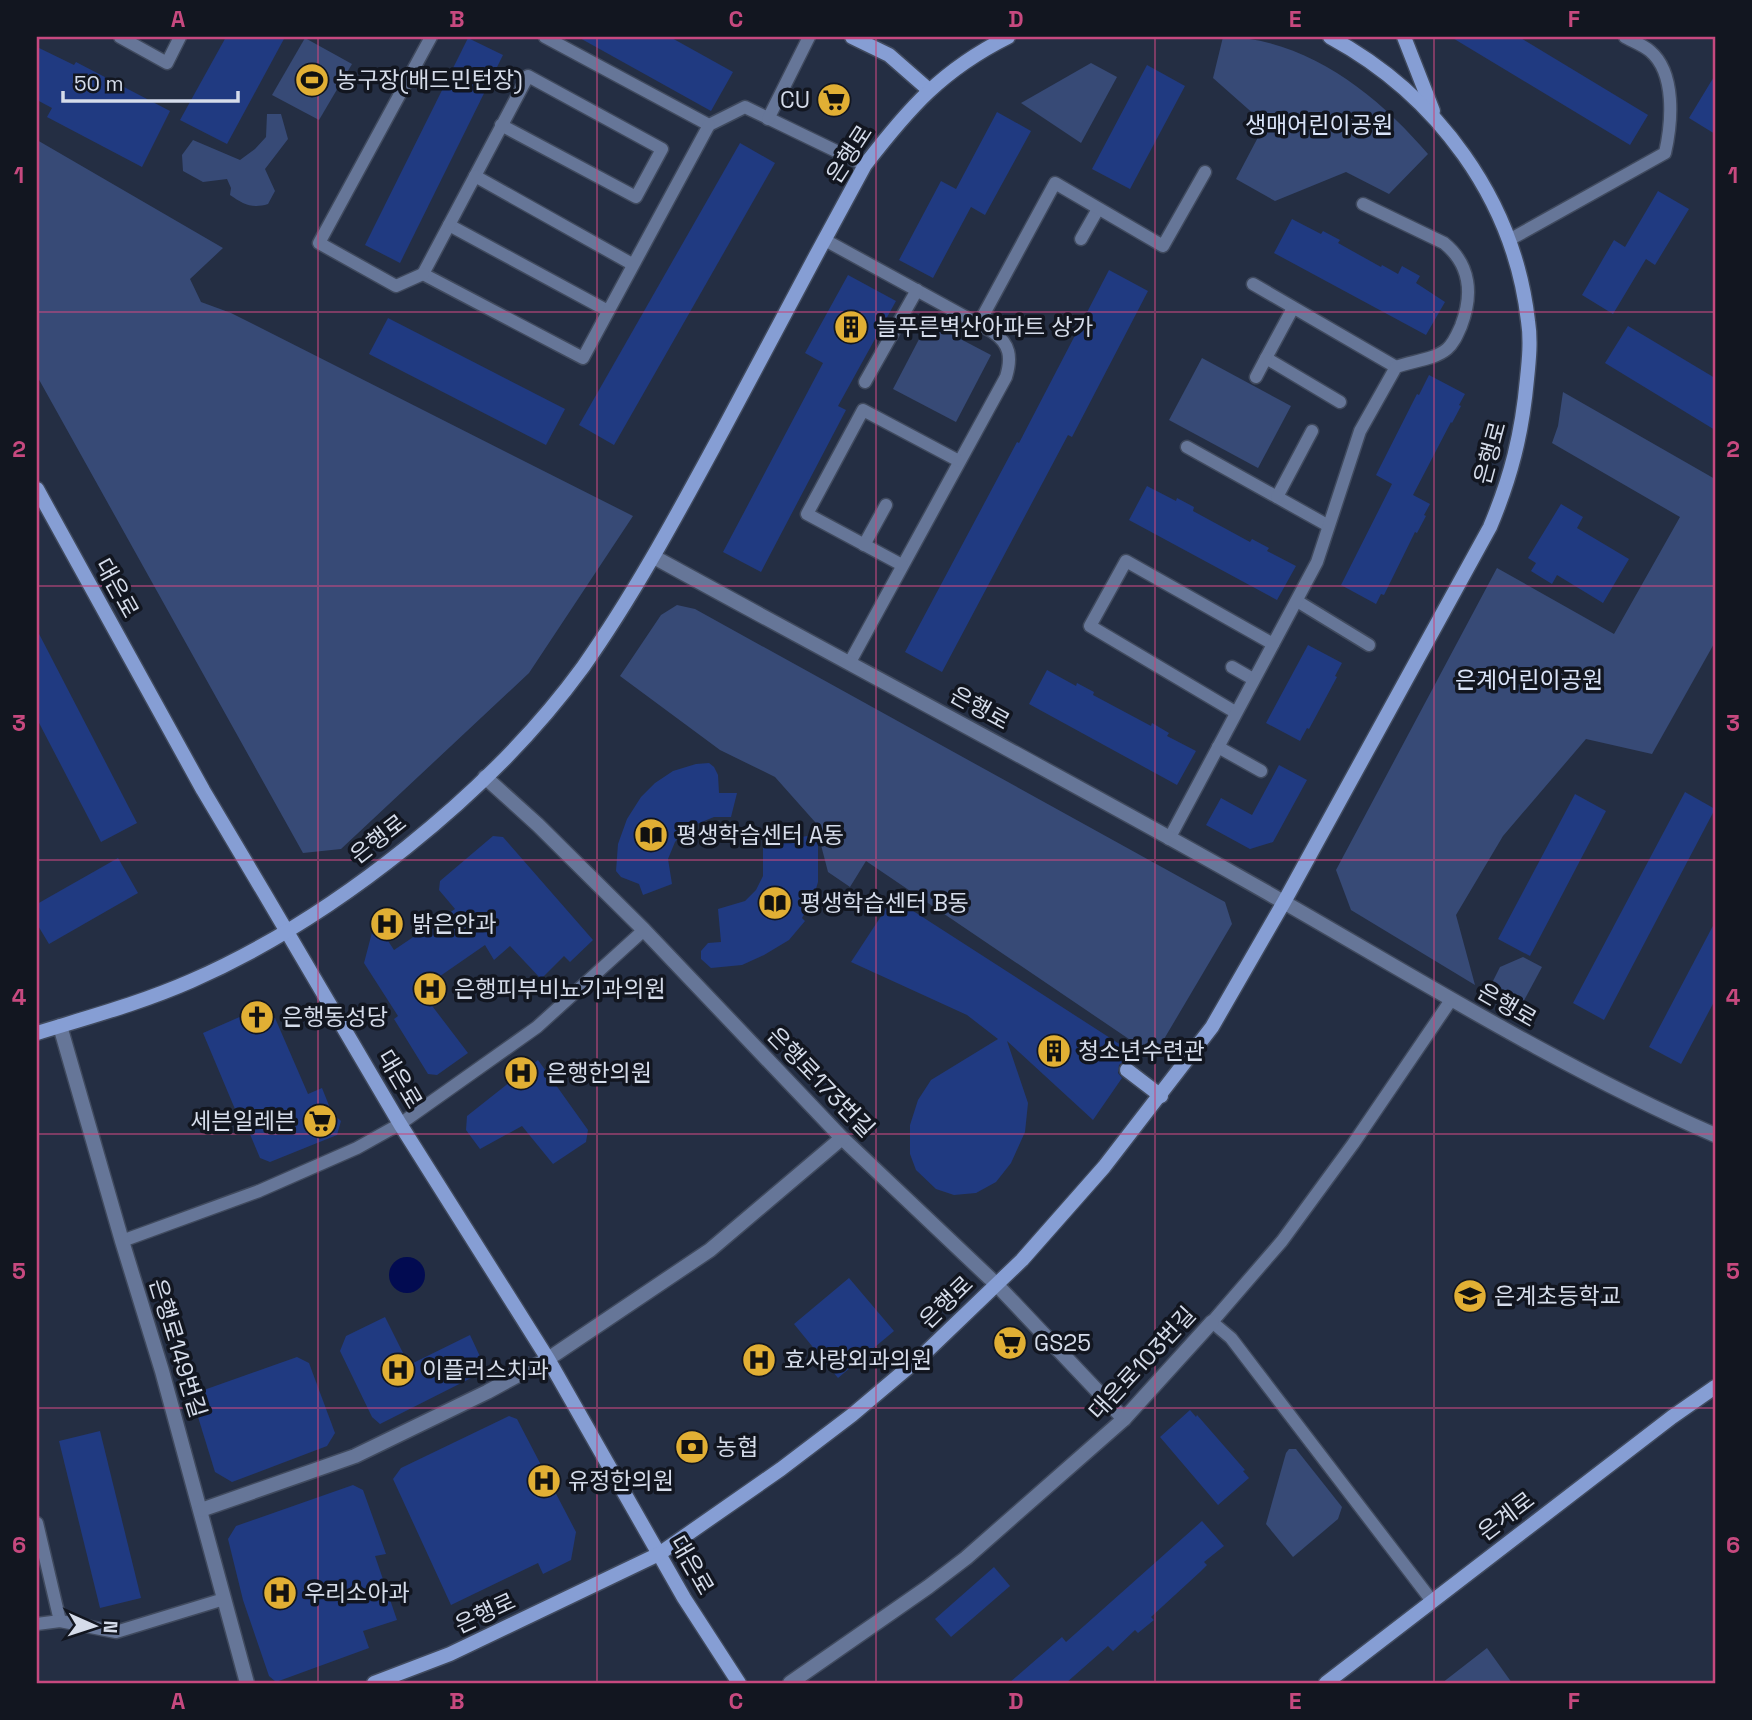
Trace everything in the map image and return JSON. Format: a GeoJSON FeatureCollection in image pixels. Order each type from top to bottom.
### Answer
{"type":"FeatureCollection","features":[{"type":"Feature","properties":{"kind":"street"},"geometry":{"type":"LineString","coordinates":[[852,37],[889,55],[929,90]]}},
{"type":"Feature","properties":{"kind":"street","name":"은행로"},"geometry":{"type":"LineString","coordinates":[[37,1033],[132,1004],[184,984],[286,931],[362,881],[417,839],[530,732],[582,667],[654,557],[865,165],[909,109],[929,90],[968,59],[1008,37]]}},
{"type":"Feature","properties":{"kind":"street","name":"은행로"},"geometry":{"type":"LineString","coordinates":[[374,1683],[450,1654],[659,1554],[781,1469],[844,1421],[923,1355],[997,1285],[1065,1213],[1161,1096],[1212,1027],[1284,902],[1490,527],[1507,485],[1523,421],[1529,345],[1528,321],[1509,240],[1486,190],[1436,118],[1395,79],[1329,37]]}},
{"type":"Feature","properties":{"kind":"street"},"geometry":{"type":"LineString","coordinates":[[1404,37],[1436,118]]}},
{"type":"Feature","properties":{"kind":"street","name":"대은로"},"geometry":{"type":"LineString","coordinates":[[37,489],[203,790],[400,1124],[548,1359],[659,1554],[739,1683]]}},
{"type":"Feature","properties":{"kind":"street","name":"은행로"},"geometry":{"type":"LineString","coordinates":[[654,557],[1284,902],[1550,1056],[1645,1104],[1715,1135]]}},
{"type":"Feature","properties":{"kind":"street","name":"은행로173번길"},"geometry":{"type":"LineString","coordinates":[[485,776],[644,930],[842,1138],[997,1285],[1124,1419]]}},
{"type":"Feature","properties":{"kind":"street","name":"은행로149번길"},"geometry":{"type":"LineString","coordinates":[[60,1026],[201,1510],[247,1683]]}},
{"type":"Feature","properties":{"kind":"street"},"geometry":{"type":"LineString","coordinates":[[1127,1070],[1161,1096]]}},
{"type":"Feature","properties":{"kind":"street"},"geometry":{"type":"LineString","coordinates":[[201,1510],[355,1456],[548,1359],[709,1250],[842,1138]]}},
{"type":"Feature","properties":{"kind":"street","name":"대은로103번길"},"geometry":{"type":"LineString","coordinates":[[790,1683],[966,1558],[1124,1419],[1212,1322]]}},
{"type":"Feature","properties":{"kind":"street","name":"은계로"},"geometry":{"type":"LineString","coordinates":[[1326,1683],[1672,1417],[1715,1387]]}},
{"type":"Feature","properties":{"kind":"lane"},"geometry":{"type":"LineString","coordinates":[[120,37],[167,63],[180,37]]}},
{"type":"Feature","properties":{"kind":"lane"},"geometry":{"type":"LineString","coordinates":[[431,37],[319,243],[396,286],[424,274],[501,125],[528,76],[662,149],[636,197],[501,125]]}},
{"type":"Feature","properties":{"kind":"lane"},"geometry":{"type":"LineString","coordinates":[[545,37],[709,124]]}},
{"type":"Feature","properties":{"kind":"lane"},"geometry":{"type":"LineString","coordinates":[[768,119],[809,37]]}},
{"type":"Feature","properties":{"kind":"lane"},"geometry":{"type":"LineString","coordinates":[[1509,240],[1665,153],[1670,130],[1665,72],[1650,51],[1625,37]]}},
{"type":"Feature","properties":{"kind":"lane"},"geometry":{"type":"LineString","coordinates":[[424,274],[583,358],[709,124],[745,107],[865,165]]}},
{"type":"Feature","properties":{"kind":"lane"},"geometry":{"type":"LineString","coordinates":[[978,325],[1055,183],[1163,246],[1205,172]]}},
{"type":"Feature","properties":{"kind":"lane"},"geometry":{"type":"LineString","coordinates":[[475,176],[632,264]]}},
{"type":"Feature","properties":{"kind":"lane"},"geometry":{"type":"LineString","coordinates":[[1169,839],[1317,562],[1360,431],[1396,367],[1437,355],[1453,344],[1467,305],[1466,273],[1459,257],[1444,243],[1363,204]]}},
{"type":"Feature","properties":{"kind":"lane"},"geometry":{"type":"LineString","coordinates":[[1081,239],[1098,209]]}},
{"type":"Feature","properties":{"kind":"lane"},"geometry":{"type":"LineString","coordinates":[[449,225],[608,311]]}},
{"type":"Feature","properties":{"kind":"lane"},"geometry":{"type":"LineString","coordinates":[[825,240],[1003,339],[1010,353],[1006,377],[850,663]]}},
{"type":"Feature","properties":{"kind":"lane"},"geometry":{"type":"LineString","coordinates":[[1253,284],[1396,367]]}},
{"type":"Feature","properties":{"kind":"lane"},"geometry":{"type":"LineString","coordinates":[[865,382],[917,290]]}},
{"type":"Feature","properties":{"kind":"lane"},"geometry":{"type":"LineString","coordinates":[[1256,377],[1293,308]]}},
{"type":"Feature","properties":{"kind":"lane"},"geometry":{"type":"LineString","coordinates":[[1266,358],[1340,402]]}},
{"type":"Feature","properties":{"kind":"lane"},"geometry":{"type":"LineString","coordinates":[[902,565],[807,514],[863,410],[959,461]]}},
{"type":"Feature","properties":{"kind":"lane"},"geometry":{"type":"LineString","coordinates":[[1277,497],[1312,431]]}},
{"type":"Feature","properties":{"kind":"lane"},"geometry":{"type":"LineString","coordinates":[[1187,447],[1327,526]]}},
{"type":"Feature","properties":{"kind":"lane"},"geometry":{"type":"LineString","coordinates":[[864,545],[886,505]]}},
{"type":"Feature","properties":{"kind":"lane"},"geometry":{"type":"LineString","coordinates":[[1235,712],[1090,626],[1126,561],[1273,644]]}},
{"type":"Feature","properties":{"kind":"lane"},"geometry":{"type":"LineString","coordinates":[[1297,601],[1369,645]]}},
{"type":"Feature","properties":{"kind":"lane"},"geometry":{"type":"LineString","coordinates":[[1232,667],[1254,679]]}},
{"type":"Feature","properties":{"kind":"lane"},"geometry":{"type":"LineString","coordinates":[[1218,747],[1261,771]]}},
{"type":"Feature","properties":{"kind":"lane"},"geometry":{"type":"LineString","coordinates":[[122,1241],[259,1191],[357,1148],[400,1124],[537,1027],[644,930]]}},
{"type":"Feature","properties":{"kind":"lane","name":"대은로103번길"},"geometry":{"type":"LineString","coordinates":[[1212,1322],[1282,1241],[1353,1144],[1451,1000]]}},
{"type":"Feature","properties":{"kind":"lane"},"geometry":{"type":"LineString","coordinates":[[1212,1322],[1231,1338],[1432,1601]]}},
{"type":"Feature","properties":{"kind":"lane"},"geometry":{"type":"LineString","coordinates":[[37,1523],[41,1561],[60,1621]]}},
{"type":"Feature","properties":{"kind":"lane"},"geometry":{"type":"LineString","coordinates":[[37,1624],[60,1621],[116,1632],[223,1599]]}},
{"type":"Feature","properties":{"kind":"green space","name":"생매어린이공원"},"geometry":{"type":"Polygon","coordinates":[[[1223,37],[1282,47],[1337,73],[1386,110],[1428,154],[1389,194],[1346,172],[1275,201],[1236,179],[1265,124],[1213,78],[1223,37]]]}},
{"type":"Feature","properties":{"kind":"green space","name":"농구장(배드민턴장)"},"geometry":{"type":"Polygon","coordinates":[[[305,38],[352,64],[319,120],[272,95],[305,38]]]}},
{"type":"Feature","properties":{"kind":"green space"},"geometry":{"type":"Polygon","coordinates":[[[1091,63],[1117,77],[1081,143],[1021,103],[1091,63]]]}},
{"type":"Feature","properties":{"kind":"green space"},"geometry":{"type":"Polygon","coordinates":[[[267,114],[281,114],[288,139],[265,169],[275,191],[268,204],[252,206],[239,201],[230,195],[231,188],[227,179],[203,182],[183,171],[182,155],[193,140],[240,160],[266,137],[267,114]]]}},
{"type":"Feature","properties":{"kind":"green space"},"geometry":{"type":"Polygon","coordinates":[[[37,140],[223,248],[190,279],[201,302],[231,313],[633,516],[529,673],[341,849],[303,853],[37,376],[37,140]]]}},
{"type":"Feature","properties":{"kind":"green space"},"geometry":{"type":"Polygon","coordinates":[[[928,322],[991,355],[956,422],[893,389],[928,322]]]}},
{"type":"Feature","properties":{"kind":"green space"},"geometry":{"type":"Polygon","coordinates":[[[1202,358],[1291,406],[1258,468],[1169,420],[1202,358]]]}},
{"type":"Feature","properties":{"kind":"green space","name":"은계어린이공원"},"geometry":{"type":"Polygon","coordinates":[[[1563,392],[1715,479],[1715,642],[1652,754],[1586,739],[1503,836],[1456,915],[1475,985],[1351,910],[1336,870],[1497,568],[1614,634],[1680,517],[1552,443],[1558,426],[1563,392]]]}},
{"type":"Feature","properties":{"kind":"green space"},"geometry":{"type":"Polygon","coordinates":[[[677,605],[695,609],[1225,902],[1232,924],[1154,1056],[866,861],[850,887],[828,872],[815,822],[775,777],[720,750],[620,676],[661,615],[677,605]]]}},
{"type":"Feature","properties":{"kind":"green space"},"geometry":{"type":"Polygon","coordinates":[[[1523,957],[1542,967],[1521,1006],[1489,989],[1500,967],[1523,957]]]}},
{"type":"Feature","properties":{"kind":"green space"},"geometry":{"type":"Polygon","coordinates":[[[1289,1449],[1296,1449],[1342,1507],[1338,1519],[1293,1557],[1266,1524],[1289,1449]]]}},
{"type":"Feature","properties":{"kind":"green space"},"geometry":{"type":"Polygon","coordinates":[[[1487,1648],[1512,1683],[1442,1683],[1487,1648]]]}},
{"type":"Feature","properties":{"kind":"shaded area"},"geometry":{"type":"Polygon","coordinates":[[[407,1257],[419,1263],[425,1275],[419,1287],[407,1293],[395,1287],[389,1275],[395,1263],[407,1257]]]}},
{"type":"Feature","properties":{"kind":"building"},"geometry":{"type":"Polygon","coordinates":[[[226,37],[285,37],[227,144],[180,120],[226,37]]]}},
{"type":"Feature","properties":{"kind":"building"},"geometry":{"type":"Polygon","coordinates":[[[578,37],[670,37],[733,72],[711,111],[578,37]]]}},
{"type":"Feature","properties":{"kind":"building"},"geometry":{"type":"Polygon","coordinates":[[[1451,37],[1519,37],[1648,115],[1630,145],[1451,37]]]}},
{"type":"Feature","properties":{"kind":"building"},"geometry":{"type":"Polygon","coordinates":[[[468,38],[503,55],[400,263],[365,245],[468,38]]]}},
{"type":"Feature","properties":{"kind":"building"},"geometry":{"type":"Polygon","coordinates":[[[37,47],[74,65],[76,62],[170,111],[142,167],[47,117],[52,108],[37,100],[37,47]]]}},
{"type":"Feature","properties":{"kind":"building"},"geometry":{"type":"Polygon","coordinates":[[[1147,65],[1185,86],[1130,189],[1092,169],[1147,65]]]}},
{"type":"Feature","properties":{"kind":"building"},"geometry":{"type":"Polygon","coordinates":[[[1715,75],[1715,134],[1689,118],[1715,75]]]}},
{"type":"Feature","properties":{"kind":"building"},"geometry":{"type":"Polygon","coordinates":[[[997,112],[1031,131],[985,215],[971,207],[933,278],[899,260],[941,181],[956,189],[997,112]]]}},
{"type":"Feature","properties":{"kind":"building"},"geometry":{"type":"Polygon","coordinates":[[[740,143],[775,163],[614,445],[579,425],[740,143]]]}},
{"type":"Feature","properties":{"kind":"building"},"geometry":{"type":"Polygon","coordinates":[[[1658,191],[1689,209],[1655,265],[1646,259],[1613,314],[1582,295],[1614,240],[1625,247],[1658,191]]]}},
{"type":"Feature","properties":{"kind":"building"},"geometry":{"type":"Polygon","coordinates":[[[1292,219],[1321,234],[1323,231],[1340,240],[1338,243],[1381,267],[1382,265],[1398,274],[1402,266],[1420,276],[1416,283],[1445,302],[1426,335],[1274,253],[1292,219]]]}},
{"type":"Feature","properties":{"kind":"building"},"geometry":{"type":"Polygon","coordinates":[[[1109,270],[1148,291],[1072,437],[1068,435],[942,672],[905,652],[1017,442],[1019,443],[1109,270]]]}},
{"type":"Feature","properties":{"kind":"building"},"geometry":{"type":"Polygon","coordinates":[[[848,275],[896,301],[838,406],[846,410],[761,572],[723,552],[823,363],[805,353],[848,275]]]}},
{"type":"Feature","properties":{"kind":"building"},"geometry":{"type":"Polygon","coordinates":[[[388,318],[565,409],[546,445],[369,354],[388,318]]]}},
{"type":"Feature","properties":{"kind":"building"},"geometry":{"type":"Polygon","coordinates":[[[1628,326],[1715,378],[1715,430],[1605,363],[1628,326]]]}},
{"type":"Feature","properties":{"kind":"building"},"geometry":{"type":"Polygon","coordinates":[[[1429,375],[1465,394],[1413,495],[1430,504],[1424,515],[1426,516],[1417,533],[1415,532],[1384,595],[1381,594],[1376,604],[1341,585],[1392,484],[1376,475],[1429,375]]]}},
{"type":"Feature","properties":{"kind":"building"},"geometry":{"type":"Polygon","coordinates":[[[1147,486],[1194,507],[1193,511],[1250,542],[1252,539],[1269,548],[1267,551],[1296,566],[1277,600],[1129,520],[1147,486]]]}},
{"type":"Feature","properties":{"kind":"building"},"geometry":{"type":"Polygon","coordinates":[[[1561,504],[1583,517],[1577,528],[1629,559],[1603,603],[1557,575],[1552,584],[1531,571],[1536,563],[1528,558],[1561,504]]]}},
{"type":"Feature","properties":{"kind":"building"},"geometry":{"type":"Polygon","coordinates":[[[37,630],[137,823],[101,842],[37,719],[37,630]]]}},
{"type":"Feature","properties":{"kind":"building"},"geometry":{"type":"Polygon","coordinates":[[[1308,645],[1342,663],[1309,729],[1307,728],[1300,741],[1266,723],[1308,645]]]}},
{"type":"Feature","properties":{"kind":"building"},"geometry":{"type":"Polygon","coordinates":[[[1047,670],[1076,686],[1077,683],[1094,692],[1093,695],[1151,726],[1152,723],[1169,733],[1167,736],[1196,751],[1177,785],[1029,704],[1047,670]]]}},
{"type":"Feature","properties":{"kind":"building","name":"평생학습센터 A동"},"geometry":{"type":"Polygon","coordinates":[[[709,763],[718,775],[719,793],[737,793],[731,817],[714,817],[687,828],[675,842],[668,859],[672,884],[643,895],[639,884],[621,877],[616,871],[618,844],[627,819],[641,797],[655,783],[673,771],[709,763]]]}},
{"type":"Feature","properties":{"kind":"building"},"geometry":{"type":"Polygon","coordinates":[[[1279,765],[1307,780],[1273,842],[1250,849],[1206,825],[1221,798],[1252,815],[1279,765]]]}},
{"type":"Feature","properties":{"kind":"building"},"geometry":{"type":"Polygon","coordinates":[[[1685,792],[1715,809],[1604,1020],[1573,1003],[1685,792]]]}},
{"type":"Feature","properties":{"kind":"building"},"geometry":{"type":"Polygon","coordinates":[[[1575,794],[1606,811],[1530,956],[1498,939],[1575,794]]]}},
{"type":"Feature","properties":{"kind":"building"},"geometry":{"type":"Polygon","coordinates":[[[493,836],[503,837],[593,940],[570,962],[564,956],[541,979],[510,946],[494,960],[485,945],[420,990],[468,1053],[437,1075],[428,1074],[394,1019],[398,1016],[364,963],[375,921],[394,950],[455,909],[439,890],[440,881],[493,836]]]}},
{"type":"Feature","properties":{"kind":"building","name":"평생학습센터 B동"},"geometry":{"type":"Polygon","coordinates":[[[783,836],[785,840],[807,836],[818,842],[818,882],[813,899],[802,918],[805,921],[789,940],[764,955],[742,965],[711,968],[701,959],[701,951],[708,943],[721,942],[718,909],[745,901],[756,890],[763,876],[763,844],[783,836]]]}},
{"type":"Feature","properties":{"kind":"building"},"geometry":{"type":"Polygon","coordinates":[[[118,858],[138,893],[49,944],[37,924],[37,904],[118,858]]]}},
{"type":"Feature","properties":{"kind":"building","name":"청소년수련관"},"geometry":{"type":"Polygon","coordinates":[[[893,898],[1138,1056],[1133,1062],[1124,1061],[1119,1065],[1118,1073],[1122,1078],[1093,1120],[1007,1041],[1028,1103],[1025,1132],[1011,1163],[996,1182],[976,1193],[954,1195],[936,1189],[916,1170],[910,1154],[910,1125],[918,1100],[931,1080],[998,1039],[967,1015],[851,962],[893,898]]]}},
{"type":"Feature","properties":{"kind":"building"},"geometry":{"type":"Polygon","coordinates":[[[1715,922],[1715,1000],[1681,1064],[1649,1047],[1715,922]]]}},
{"type":"Feature","properties":{"kind":"building"},"geometry":{"type":"Polygon","coordinates":[[[251,1012],[275,1018],[308,1094],[322,1088],[332,1113],[341,1121],[337,1135],[270,1162],[260,1158],[244,1120],[240,1121],[203,1033],[251,1012]]]}},
{"type":"Feature","properties":{"kind":"building"},"geometry":{"type":"Polygon","coordinates":[[[538,1060],[588,1130],[586,1142],[553,1164],[522,1126],[480,1149],[466,1130],[467,1116],[538,1060]]]}},
{"type":"Feature","properties":{"kind":"building"},"geometry":{"type":"Polygon","coordinates":[[[849,1278],[894,1331],[838,1378],[794,1324],[849,1278]]]}},
{"type":"Feature","properties":{"kind":"building"},"geometry":{"type":"Polygon","coordinates":[[[385,1317],[409,1365],[470,1335],[484,1365],[483,1372],[380,1424],[372,1417],[340,1351],[346,1336],[385,1317]]]}},
{"type":"Feature","properties":{"kind":"building"},"geometry":{"type":"Polygon","coordinates":[[[297,1357],[309,1363],[335,1433],[327,1446],[232,1482],[215,1472],[194,1404],[201,1391],[297,1357]]]}},
{"type":"Feature","properties":{"kind":"building"},"geometry":{"type":"Polygon","coordinates":[[[1190,1410],[1245,1470],[1243,1471],[1249,1478],[1218,1505],[1160,1437],[1190,1410]]]}},
{"type":"Feature","properties":{"kind":"building"},"geometry":{"type":"Polygon","coordinates":[[[509,1416],[517,1419],[576,1532],[571,1560],[543,1574],[538,1563],[451,1605],[393,1479],[401,1468],[509,1416]]]}},
{"type":"Feature","properties":{"kind":"building"},"geometry":{"type":"Polygon","coordinates":[[[100,1431],[141,1598],[100,1608],[59,1441],[100,1431]]]}},
{"type":"Feature","properties":{"kind":"building"},"geometry":{"type":"Polygon","coordinates":[[[353,1485],[363,1490],[386,1554],[375,1556],[397,1620],[363,1631],[369,1648],[276,1682],[269,1676],[243,1600],[228,1539],[236,1526],[353,1485]]]}},
{"type":"Feature","properties":{"kind":"building"},"geometry":{"type":"Polygon","coordinates":[[[1202,1521],[1224,1546],[1204,1562],[1207,1565],[1151,1617],[1154,1620],[1138,1633],[1135,1630],[1113,1651],[1108,1646],[1066,1683],[1009,1683],[1062,1637],[1066,1642],[1202,1521]]]}},
{"type":"Feature","properties":{"kind":"building"},"geometry":{"type":"Polygon","coordinates":[[[994,1567],[1010,1586],[951,1637],[935,1619],[994,1567]]]}},
{"type":"Feature","properties":{"kind":"place","name":"농구장(배드민턴장)"},"geometry":{"type":"Point","coordinates":[312,80]}},
{"type":"Feature","properties":{"kind":"place","name":"CU"},"geometry":{"type":"Point","coordinates":[834,100]}},
{"type":"Feature","properties":{"kind":"place","name":"늘푸른벽산아파트 상가"},"geometry":{"type":"Point","coordinates":[851,327]}},
{"type":"Feature","properties":{"kind":"place","name":"평생학습센터 A동"},"geometry":{"type":"Point","coordinates":[651,835]}},
{"type":"Feature","properties":{"kind":"place","name":"평생학습센터 B동"},"geometry":{"type":"Point","coordinates":[775,903]}},
{"type":"Feature","properties":{"kind":"place","name":"밝은안과"},"geometry":{"type":"Point","coordinates":[387,924]}},
{"type":"Feature","properties":{"kind":"place","name":"은행피부비뇨기과의원"},"geometry":{"type":"Point","coordinates":[430,989]}},
{"type":"Feature","properties":{"kind":"place","name":"은행동성당"},"geometry":{"type":"Point","coordinates":[257,1017]}},
{"type":"Feature","properties":{"kind":"place","name":"청소년수련관"},"geometry":{"type":"Point","coordinates":[1054,1051]}},
{"type":"Feature","properties":{"kind":"place","name":"은행한의원"},"geometry":{"type":"Point","coordinates":[521,1073]}},
{"type":"Feature","properties":{"kind":"place","name":"세븐일레븐"},"geometry":{"type":"Point","coordinates":[320,1121]}},
{"type":"Feature","properties":{"kind":"place","name":"은계초등학교"},"geometry":{"type":"Point","coordinates":[1470,1296]}},
{"type":"Feature","properties":{"kind":"place","name":"GS25"},"geometry":{"type":"Point","coordinates":[1010,1343]}},
{"type":"Feature","properties":{"kind":"place","name":"효사랑외과의원"},"geometry":{"type":"Point","coordinates":[759,1360]}},
{"type":"Feature","properties":{"kind":"place","name":"이플러스치과"},"geometry":{"type":"Point","coordinates":[398,1370]}},
{"type":"Feature","properties":{"kind":"place","name":"농협"},"geometry":{"type":"Point","coordinates":[692,1447]}},
{"type":"Feature","properties":{"kind":"place","name":"유정한의원"},"geometry":{"type":"Point","coordinates":[544,1481]}},
{"type":"Feature","properties":{"kind":"place","name":"우리소아과"},"geometry":{"type":"Point","coordinates":[280,1593]}}]}
